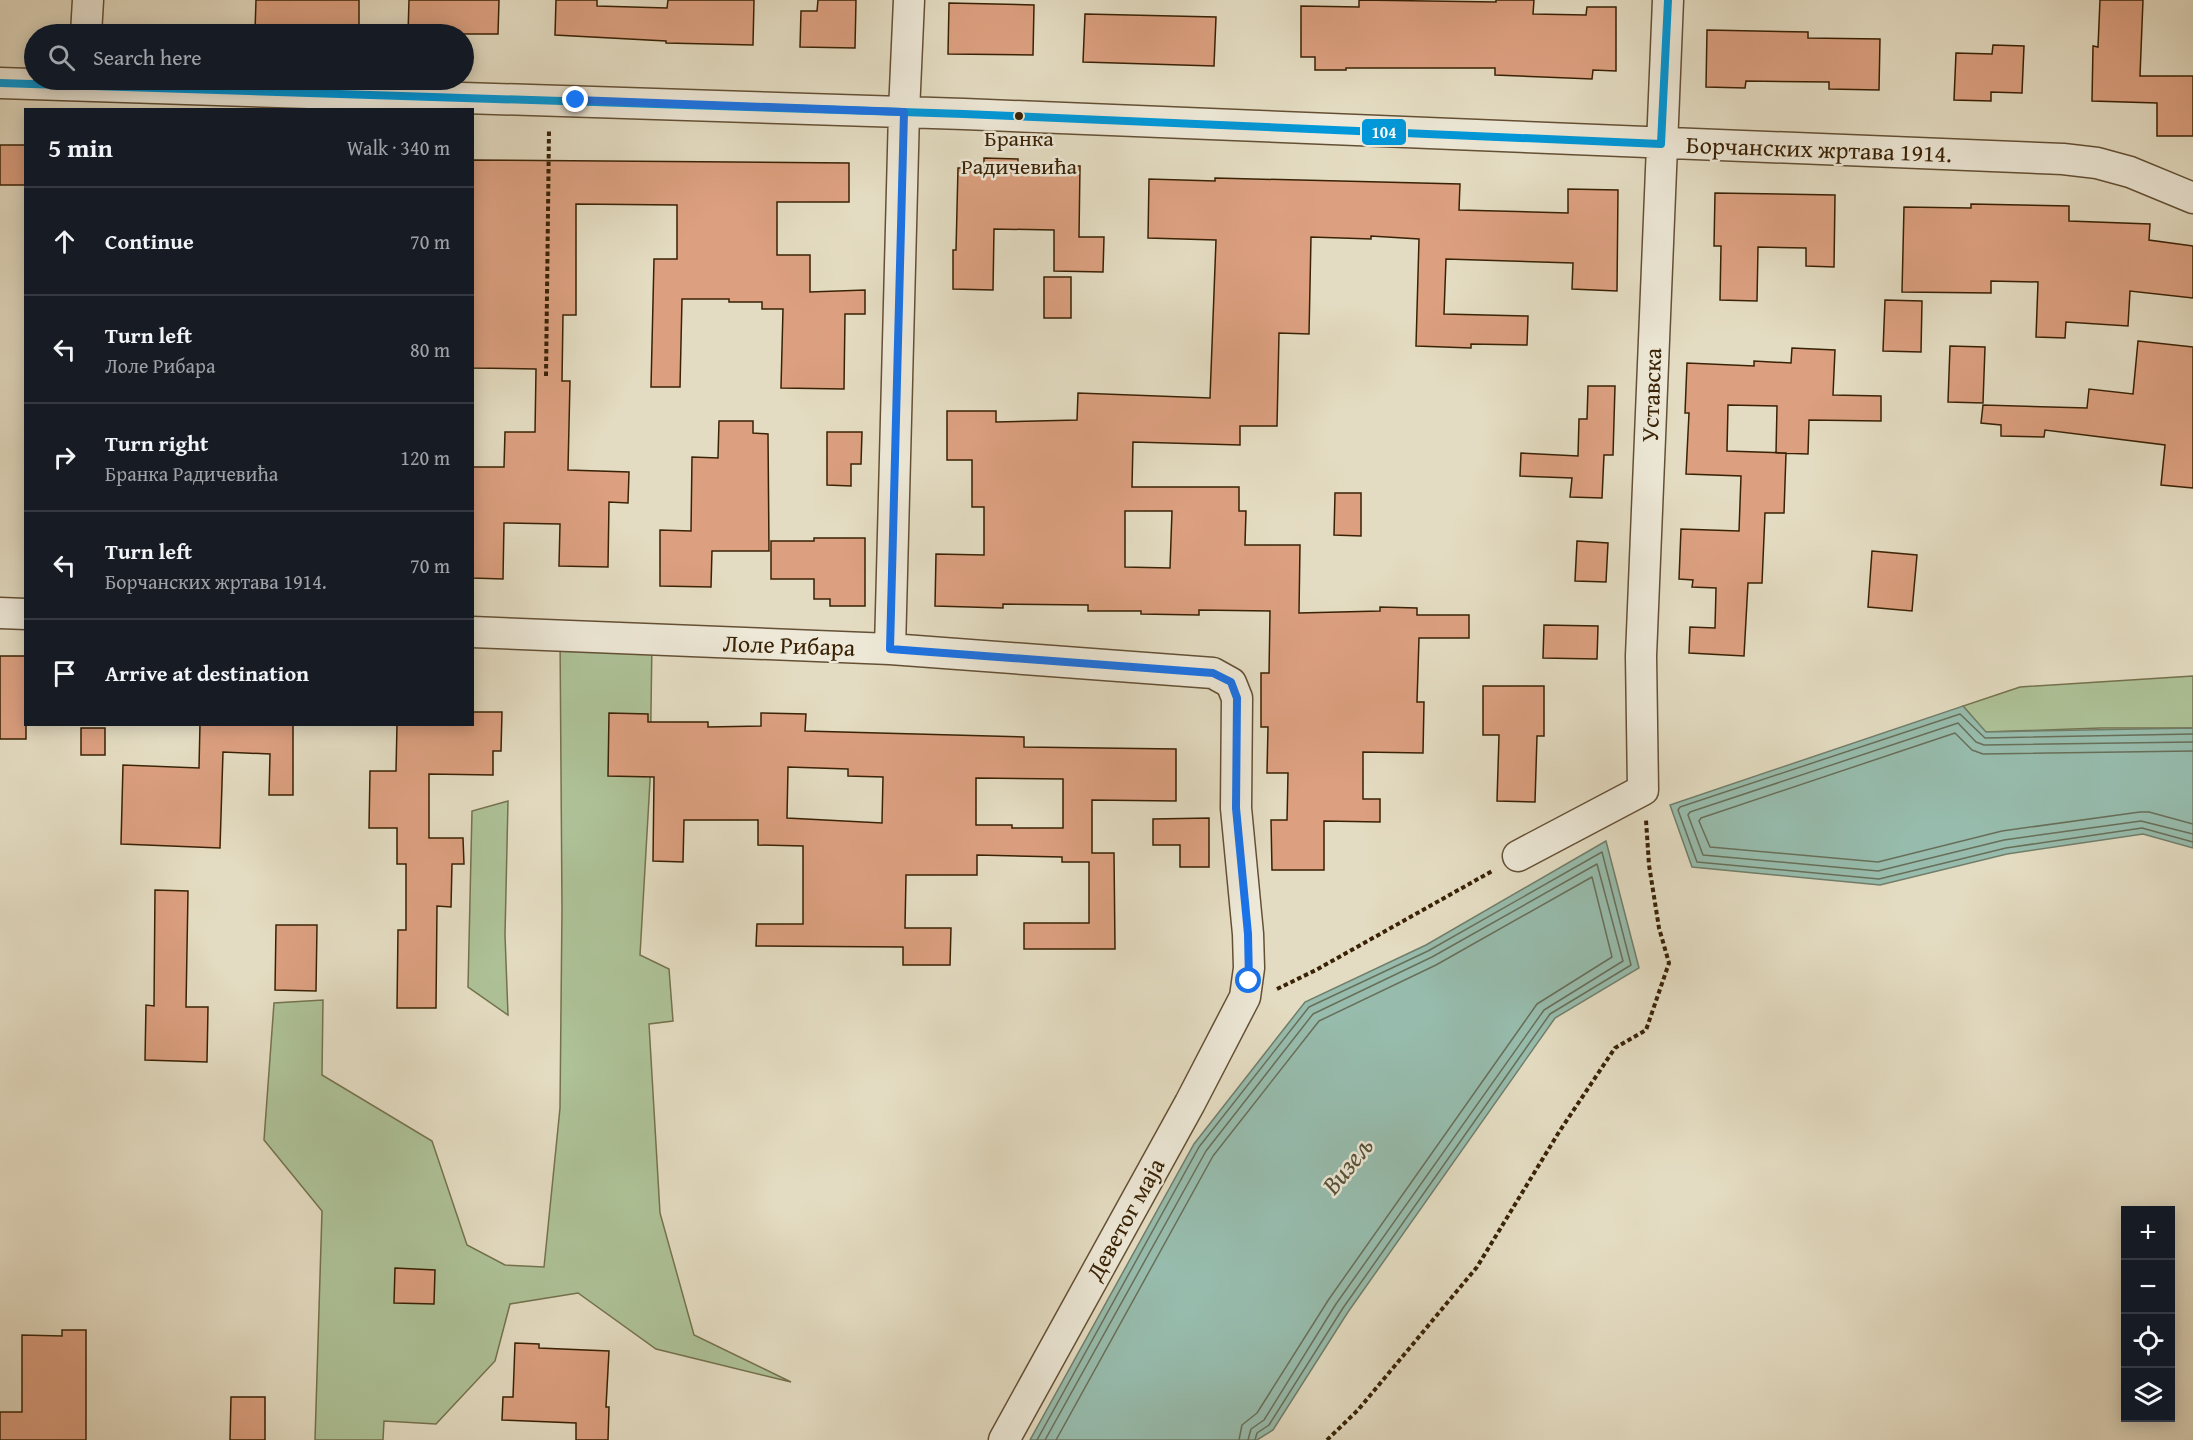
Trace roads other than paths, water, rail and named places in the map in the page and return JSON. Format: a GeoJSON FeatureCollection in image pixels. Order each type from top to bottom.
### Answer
{"type":"FeatureCollection","features":[{"type":"Feature","properties":{"kind":"street"},"geometry":{"type":"LineString","coordinates":[[87,24],[88,0]]}},
{"type":"Feature","properties":{"kind":"street"},"geometry":{"type":"LineString","coordinates":[[890,649],[909,0]]}},
{"type":"Feature","properties":{"kind":"street","name":"Уставска"},"geometry":{"type":"LineString","coordinates":[[1518,856],[1643,790],[1641,656],[1668,0]]}},
{"type":"Feature","properties":{"kind":"street","name":"Борчанских жртава 1914."},"geometry":{"type":"LineString","coordinates":[[0,83],[24,86]]}},
{"type":"Feature","properties":{"kind":"street","name":"Борчанских жртава 1914."},"geometry":{"type":"LineString","coordinates":[[65,90],[549,99],[2063,159],[2097,163],[2130,172],[2193,198]]}},
{"type":"Feature","properties":{"kind":"street"},"geometry":{"type":"LineString","coordinates":[[0,614],[24,614]]}},
{"type":"Feature","properties":{"kind":"street","name":"Лоле Рибара"},"geometry":{"type":"LineString","coordinates":[[474,632],[890,649],[1213,673]]}},
{"type":"Feature","properties":{"kind":"street","name":"Деветог маја"},"geometry":{"type":"LineString","coordinates":[[1004,1440],[1190,1102],[1245,997],[1249,981],[1249,945],[1236,808],[1237,698],[1231,682],[1213,673]]}},
{"type":"Feature","properties":{"kind":"water"},"geometry":{"type":"Polygon","coordinates":[[[1963,706],[1986,732],[2193,728],[2193,848],[2143,834],[2007,854],[1880,885],[1692,867],[1670,805],[1963,706]]]}},
{"type":"Feature","properties":{"kind":"water","name":"Визељ"},"geometry":{"type":"Polygon","coordinates":[[[1606,841],[1639,968],[1555,1018],[1348,1312],[1273,1430],[1257,1440],[1030,1440],[1194,1144],[1305,1002],[1426,945],[1606,841]]]}},
{"type":"Feature","properties":{"kind":"place","name":"Бранка Радичевића"},"geometry":{"type":"Point","coordinates":[1019,116]}}]}
